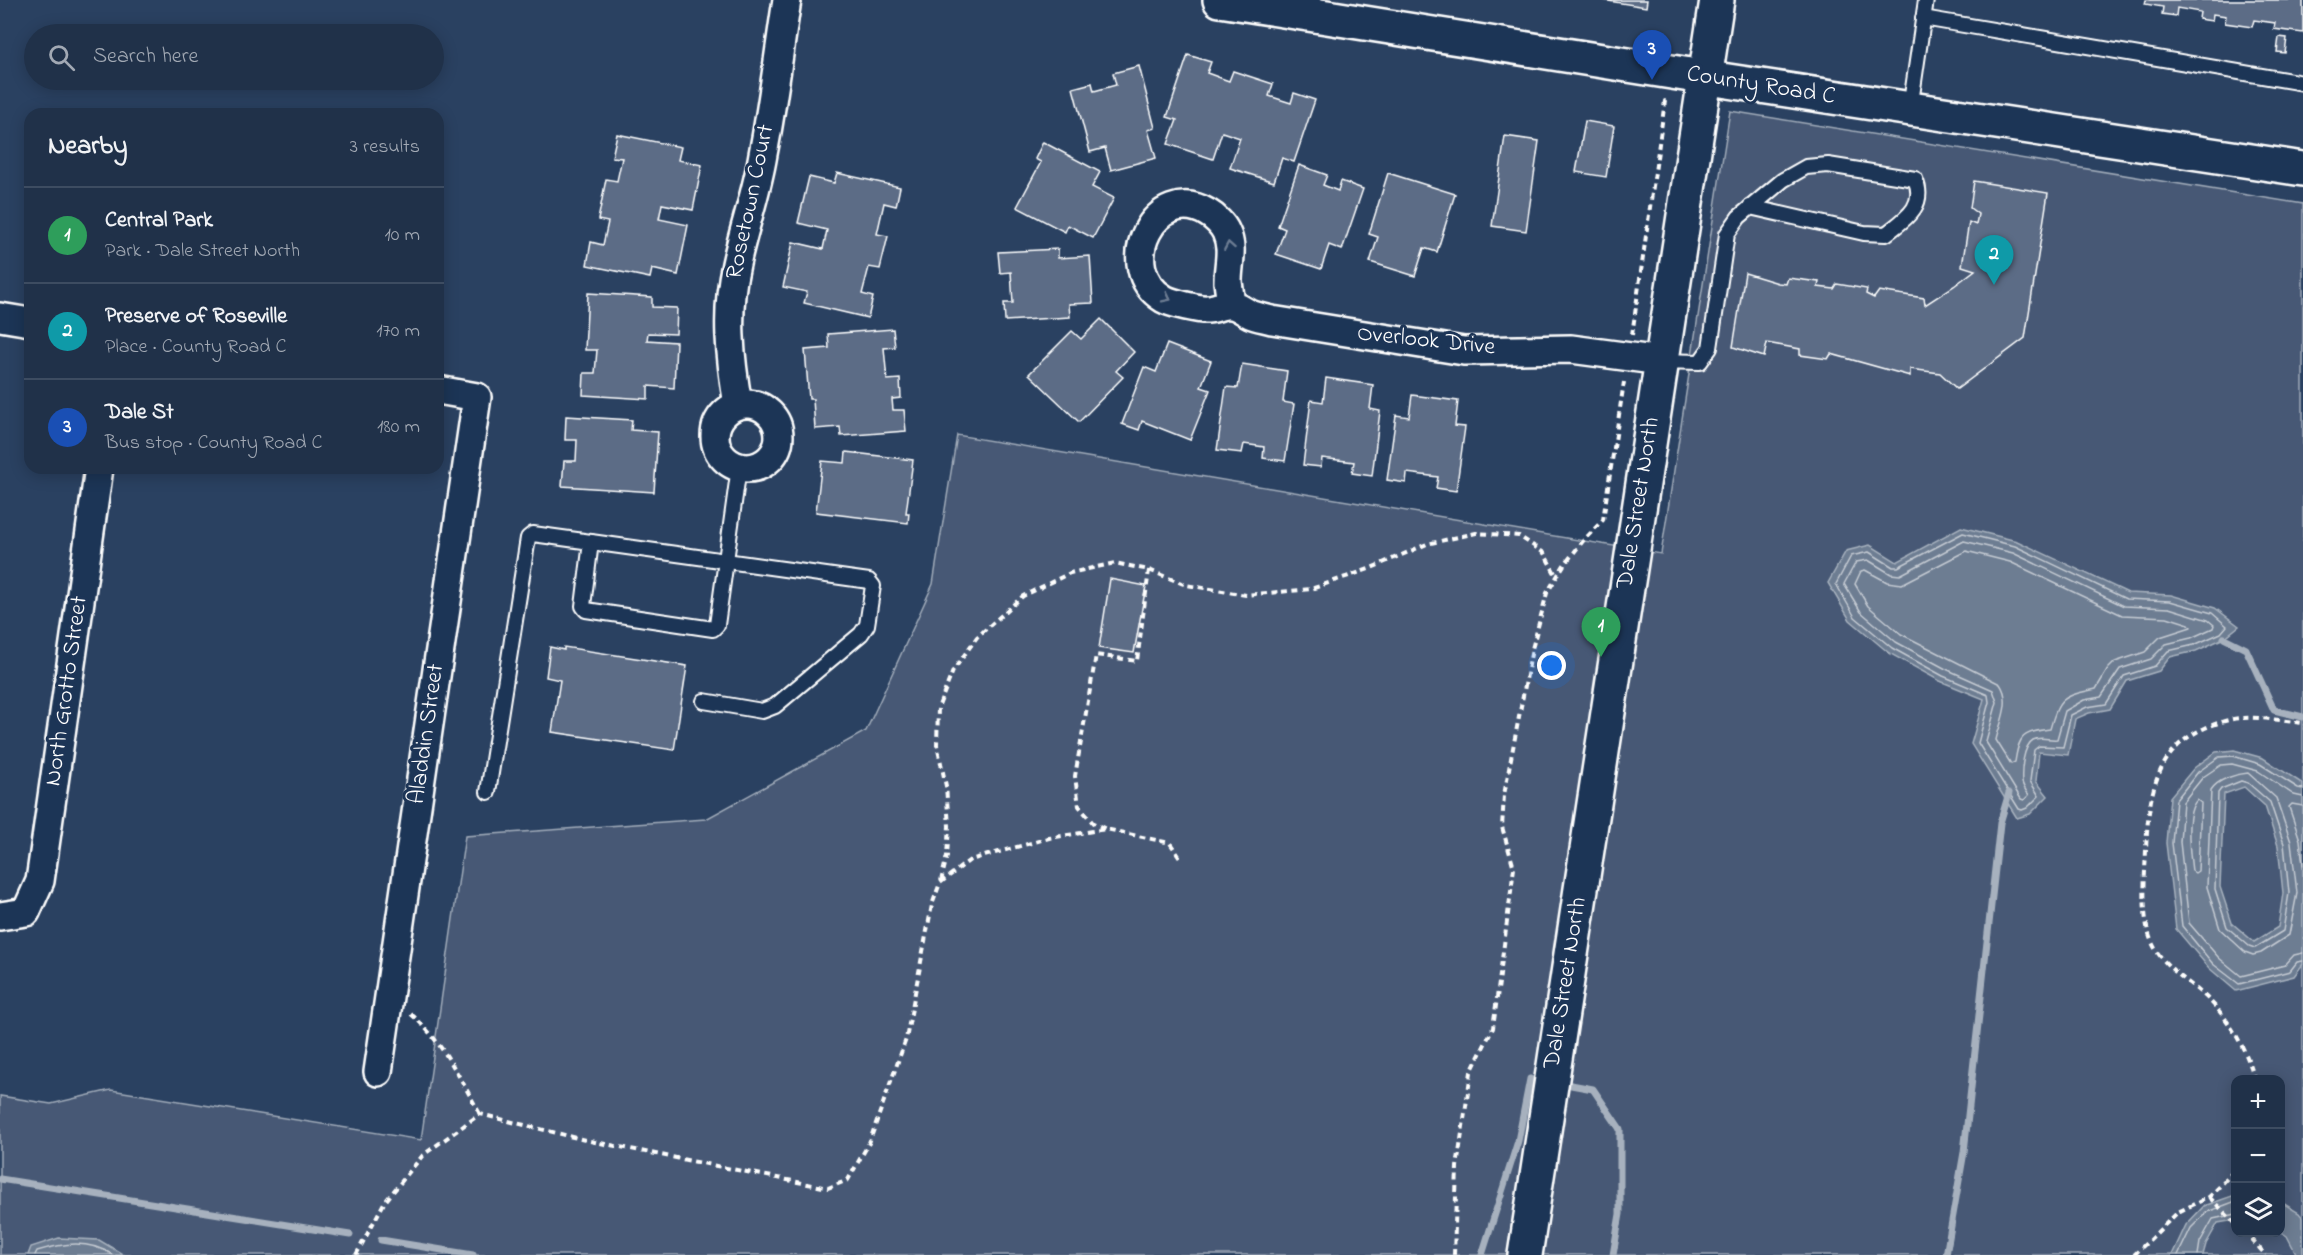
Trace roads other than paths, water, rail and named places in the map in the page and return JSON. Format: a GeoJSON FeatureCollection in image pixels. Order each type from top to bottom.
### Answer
{"type":"FeatureCollection","features":[{"type":"Feature","properties":{"kind":"main road","name":"County Road C"},"geometry":{"type":"LineString","coordinates":[[1220,0],[1705,78],[2303,169]]}},
{"type":"Feature","properties":{"kind":"main road","name":"Dale Street North"},"geometry":{"type":"LineString","coordinates":[[1525,1255],[1717,0]]}},
{"type":"Feature","properties":{"kind":"street","name":"Rosetown Court"},"geometry":{"type":"LineString","coordinates":[[738,405],[730,354],[730,304],[735,266],[764,153],[787,0]]}},
{"type":"Feature","properties":{"kind":"street","name":"Overlook Drive"},"geometry":{"type":"LineString","coordinates":[[1231,304],[1252,315],[1272,320],[1442,348],[1483,351],[1571,349],[1661,361]]}},
{"type":"Feature","properties":{"kind":"street"},"geometry":{"type":"LineString","coordinates":[[0,317],[24,321]]}},
{"type":"Feature","properties":{"kind":"street","name":"Aladdin Street"},"geometry":{"type":"LineString","coordinates":[[378,1072],[477,397],[444,391]]}},
{"type":"Feature","properties":{"kind":"street"},"geometry":{"type":"LineString","coordinates":[[754,404],[765,409],[775,419],[779,430],[778,443],[773,455],[762,464],[752,467],[729,462],[721,455],[716,444],[715,433],[718,422],[724,412],[738,405],[754,404]]}},
{"type":"Feature","properties":{"kind":"street","name":"North Grotto Street"},"geometry":{"type":"LineString","coordinates":[[0,916],[26,912],[40,881],[98,474]]}},
{"type":"Feature","properties":{"kind":"lane"},"geometry":{"type":"LineString","coordinates":[[1910,109],[1926,0]]}},
{"type":"Feature","properties":{"kind":"lane"},"geometry":{"type":"LineString","coordinates":[[1923,18],[2303,83]]}},
{"type":"Feature","properties":{"kind":"lane"},"geometry":{"type":"LineString","coordinates":[[1661,361],[1700,362],[1710,348],[1727,234],[1739,217],[1750,207],[1783,180],[1806,166],[1828,165],[1915,178],[1920,189],[1914,211],[1886,234],[1864,233],[1750,207]]}},
{"type":"Feature","properties":{"kind":"lane"},"geometry":{"type":"LineString","coordinates":[[591,542],[583,606],[586,610],[713,629],[717,625],[739,466]]}},
{"type":"Feature","properties":{"kind":"lane"},"geometry":{"type":"LineString","coordinates":[[489,792],[528,538],[533,534],[726,560],[869,582],[873,586],[867,625],[861,634],[775,705],[762,711],[704,701]]}},
{"type":"Feature","properties":{"kind":"water"},"geometry":{"type":"Polygon","coordinates":[[[1961,527],[2017,541],[2128,593],[2171,595],[2215,608],[2239,626],[2224,638],[2196,651],[2170,657],[2159,671],[2127,681],[2110,709],[2089,713],[2075,719],[2068,755],[2039,752],[2036,781],[2048,796],[2030,814],[2017,818],[1971,744],[1984,699],[1940,681],[1889,653],[1850,620],[1828,583],[1846,551],[1870,545],[1897,562],[1961,527]]]}},
{"type":"Feature","properties":{"kind":"water"},"geometry":{"type":"Polygon","coordinates":[[[2234,750],[2263,758],[2303,784],[2303,964],[2294,976],[2236,991],[2209,968],[2176,929],[2166,843],[2170,797],[2194,768],[2216,752],[2234,750]],[[2244,787],[2224,794],[2220,887],[2232,923],[2254,942],[2278,927],[2283,893],[2278,846],[2265,806],[2244,787]]]}},
{"type":"Feature","properties":{"kind":"water"},"geometry":{"type":"Polygon","coordinates":[[[2231,1196],[2231,1221],[2218,1223],[2206,1244],[2203,1255],[2172,1255],[2186,1225],[2204,1206],[2231,1196]]]}},
{"type":"Feature","properties":{"kind":"water"},"geometry":{"type":"Polygon","coordinates":[[[2285,1204],[2303,1218],[2303,1255],[2297,1255],[2285,1235],[2285,1204]]]}},
{"type":"Feature","properties":{"kind":"water"},"geometry":{"type":"Polygon","coordinates":[[[59,1238],[99,1240],[124,1255],[28,1255],[31,1247],[59,1238]]]}},
{"type":"Feature","properties":{"kind":"waterway"},"geometry":{"type":"LineString","coordinates":[[2224,638],[2246,649],[2274,710],[2303,717]]}},
{"type":"Feature","properties":{"kind":"waterway"},"geometry":{"type":"LineString","coordinates":[[1946,1255],[1964,1152],[2000,823],[2009,793]]}},
{"type":"Feature","properties":{"kind":"waterway"},"geometry":{"type":"LineString","coordinates":[[1482,1255],[1518,1141],[1530,1079]]}},
{"type":"Feature","properties":{"kind":"waterway"},"geometry":{"type":"LineString","coordinates":[[1571,1085],[1593,1089],[1620,1129],[1620,1214],[1613,1255]]}},
{"type":"Feature","properties":{"kind":"waterway"},"geometry":{"type":"LineString","coordinates":[[0,1179],[350,1235]]}},
{"type":"Feature","properties":{"kind":"waterway"},"geometry":{"type":"LineString","coordinates":[[381,1240],[473,1255]]}},
{"type":"Feature","properties":{"kind":"place","name":"Dale St"},"geometry":{"type":"Point","coordinates":[1652,80]}},
{"type":"Feature","properties":{"kind":"place","name":"Preserve of Roseville"},"geometry":{"type":"Point","coordinates":[1994,285]}},
{"type":"Feature","properties":{"kind":"place","name":"Central Park"},"geometry":{"type":"Point","coordinates":[1601,657]}}]}
